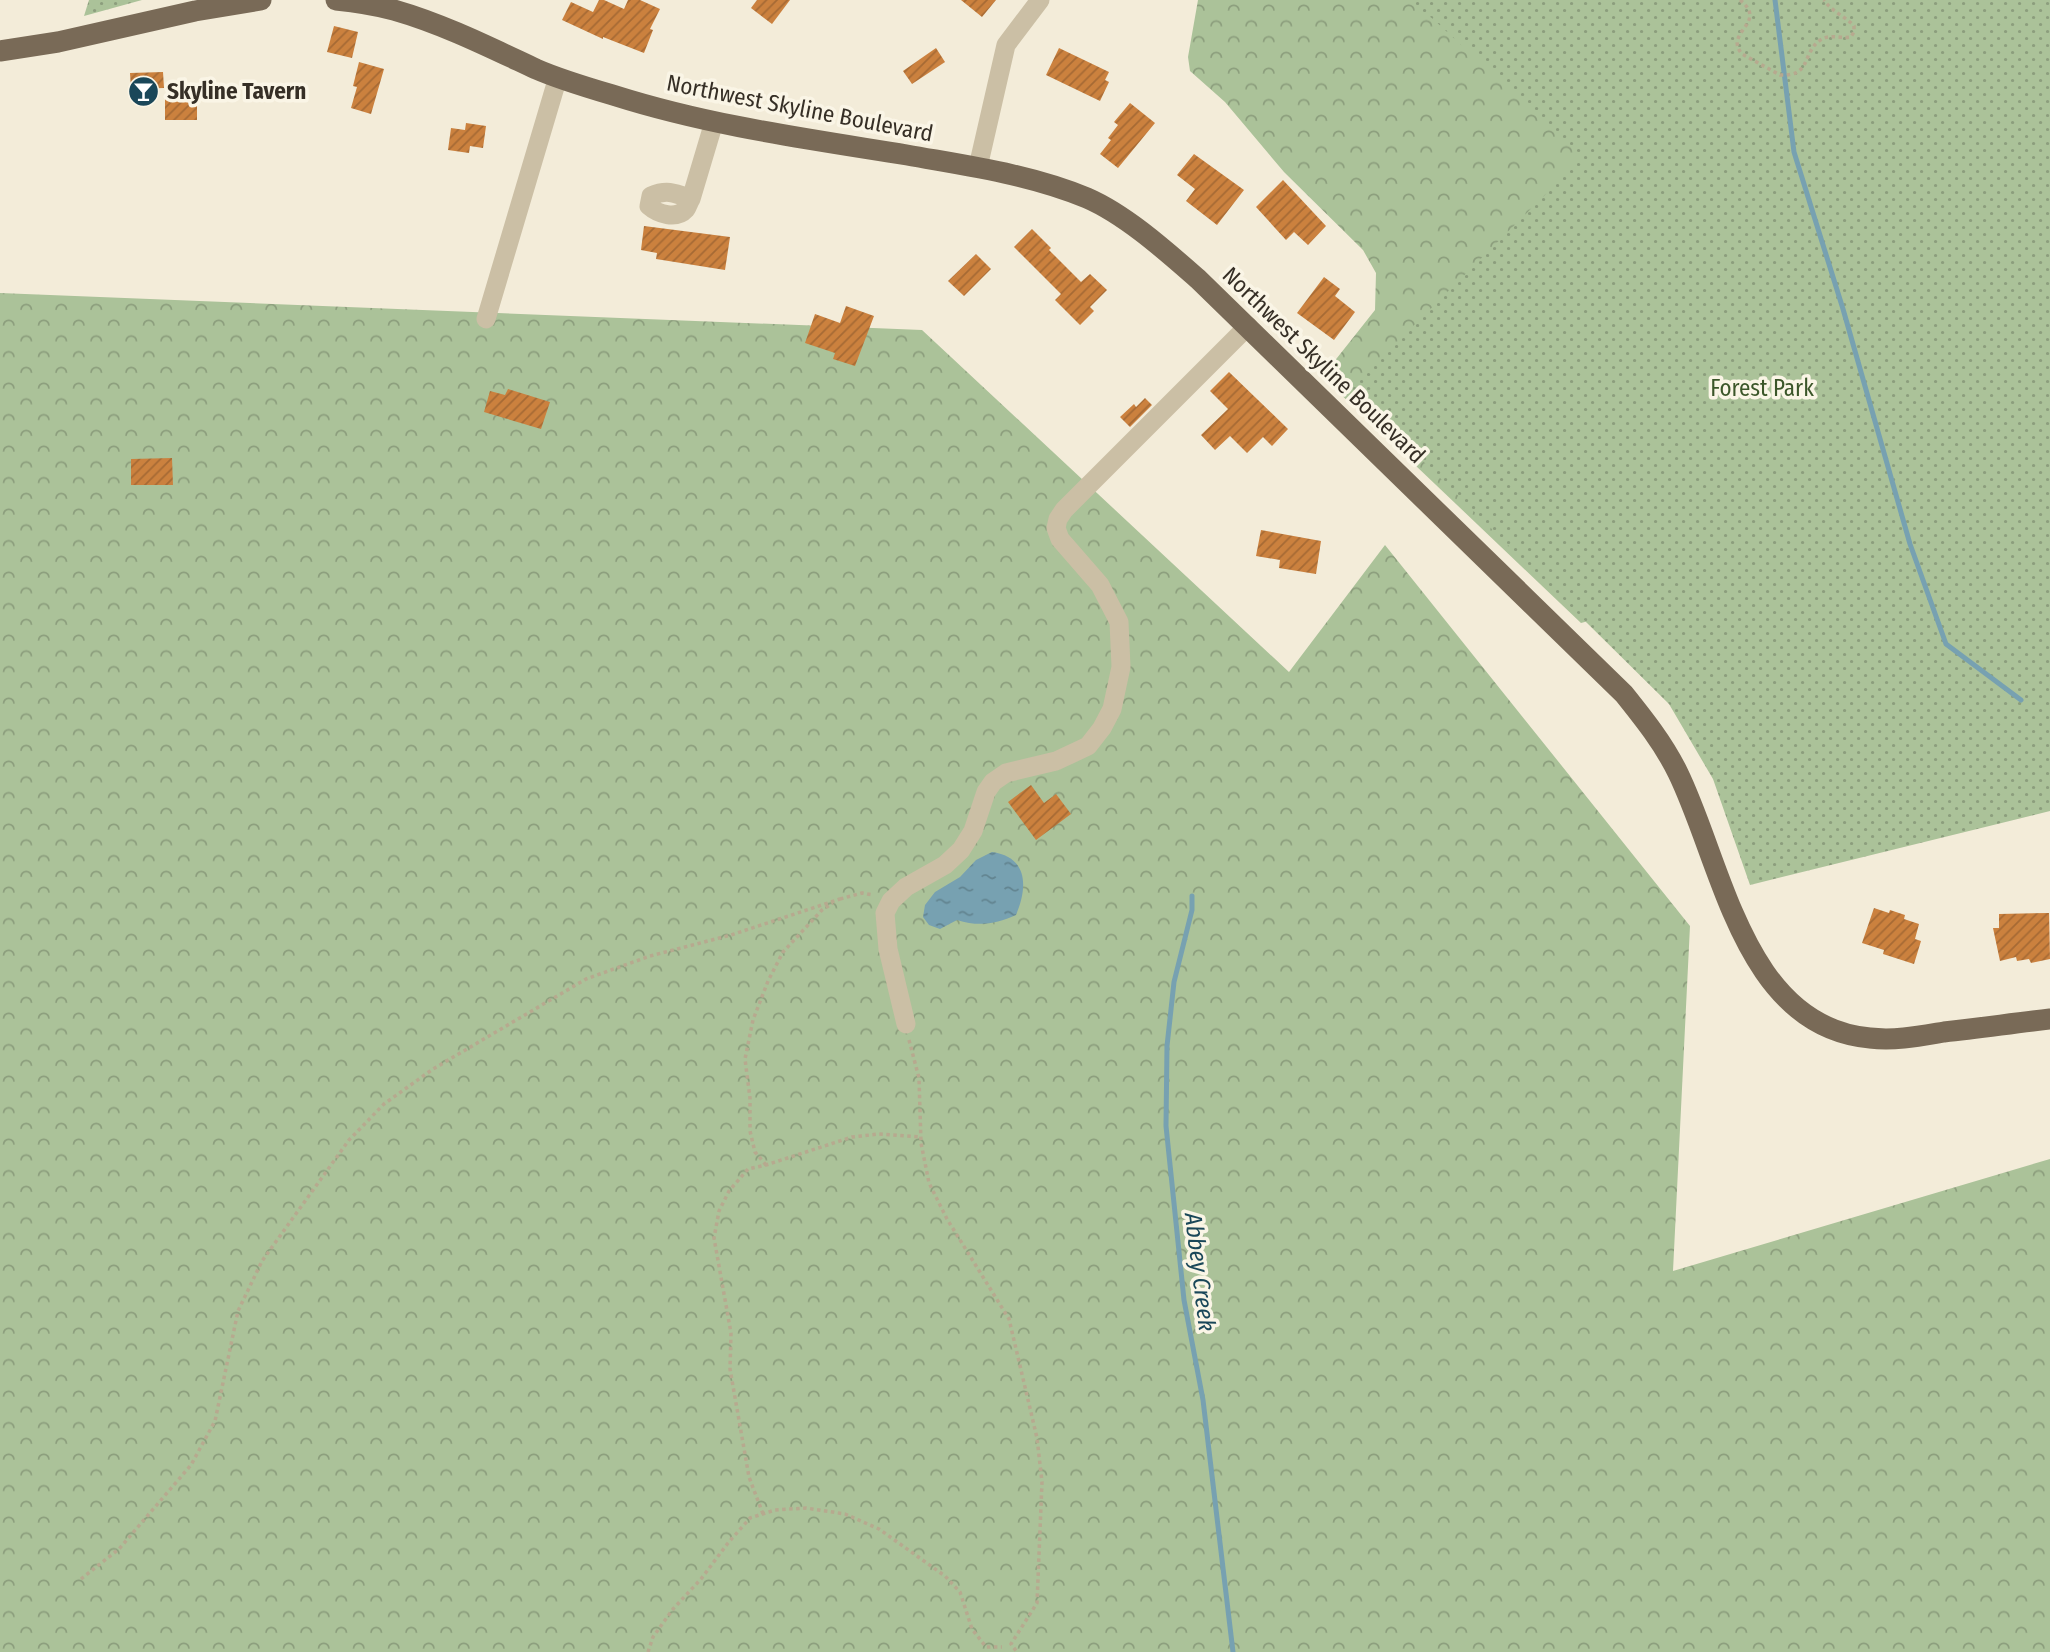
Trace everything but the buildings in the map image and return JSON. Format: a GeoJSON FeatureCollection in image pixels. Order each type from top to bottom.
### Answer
{"type":"FeatureCollection","features":[{"type":"Feature","properties":{"kind":"main road"},"geometry":{"type":"LineString","coordinates":[[0,51],[58,42],[206,5],[261,0]]}},
{"type":"Feature","properties":{"kind":"main road","name":"Northwest Skyline Boulevard"},"geometry":{"type":"LineString","coordinates":[[337,0],[391,9],[421,19],[452,30],[537,69],[627,99],[714,122],[978,167],[1019,176],[1089,199],[1129,223],[1163,249],[1248,326],[1625,694],[1650,727],[1678,774],[1749,947],[1775,986],[1795,1006],[1815,1021],[1836,1030],[1874,1039],[1903,1038],[2050,1019]]}},
{"type":"Feature","properties":{"kind":"street"},"geometry":{"type":"LineString","coordinates":[[978,167],[1006,45],[1040,0]]}},
{"type":"Feature","properties":{"kind":"street"},"geometry":{"type":"LineString","coordinates":[[486,319],[558,77]]}},
{"type":"Feature","properties":{"kind":"street"},"geometry":{"type":"LineString","coordinates":[[691,198],[714,122]]}},
{"type":"Feature","properties":{"kind":"street"},"geometry":{"type":"LineString","coordinates":[[906,1024],[888,949],[885,912],[891,901],[906,887],[946,865],[961,850],[973,831],[986,792],[993,782],[1006,773],[1056,761],[1088,746],[1102,728],[1111,709],[1121,667],[1119,622],[1100,585],[1060,539],[1056,528],[1058,519],[1248,326]]}},
{"type":"Feature","properties":{"kind":"path"},"geometry":{"type":"LineString","coordinates":[[1740,0],[1749,9],[1750,18],[1736,41],[1738,50],[1780,75],[1786,75],[1805,65],[1812,48],[1821,39],[1829,36],[1851,37],[1854,32],[1854,26],[1824,0]]}},
{"type":"Feature","properties":{"kind":"path"},"geometry":{"type":"LineString","coordinates":[[81,1579],[119,1549],[191,1465],[215,1421],[238,1311],[262,1261],[349,1140],[384,1104],[433,1069],[586,979],[650,956],[862,893],[891,901]]}},
{"type":"Feature","properties":{"kind":"path"},"geometry":{"type":"LineString","coordinates":[[766,1165],[755,1152],[750,1131],[750,1098],[745,1059],[753,1020],[783,952],[822,910],[840,899]]}},
{"type":"Feature","properties":{"kind":"path"},"geometry":{"type":"LineString","coordinates":[[648,1652],[653,1637],[673,1609],[750,1518],[775,1510],[806,1508],[845,1514],[879,1530],[946,1576],[960,1592],[972,1629],[986,1647],[1000,1650],[1011,1644],[1037,1603],[1042,1482],[1037,1438],[1009,1318],[947,1219],[929,1183],[921,1137],[919,1078],[906,1024]]}},
{"type":"Feature","properties":{"kind":"path"},"geometry":{"type":"LineString","coordinates":[[763,1514],[749,1477],[730,1369],[731,1333],[714,1238],[719,1211],[729,1191],[748,1168],[766,1165],[852,1137],[879,1134],[921,1137]]}},
{"type":"Feature","properties":{"kind":"path"},"geometry":{"type":"LineString","coordinates":[[1011,1644],[1017,1652]]}},
{"type":"Feature","properties":{"kind":"green space"},"geometry":{"type":"Polygon","coordinates":[[[89,0],[142,0],[84,16],[89,0]]]}},
{"type":"Feature","properties":{"kind":"green space","name":"Forest Park"},"geometry":{"type":"Polygon","coordinates":[[[1198,0],[2050,0],[2050,497],[1581,623],[1332,386],[1328,376],[1333,363],[1375,310],[1376,273],[1363,250],[1284,172],[1225,102],[1190,71],[1188,57],[1198,0]]]}},
{"type":"Feature","properties":{"kind":"green space","name":"Forest Park"},"geometry":{"type":"Polygon","coordinates":[[[1407,0],[2050,0],[2050,811],[1750,885],[1713,779],[1669,704],[1350,389],[1583,157],[1433,19],[1407,0]]]}},
{"type":"Feature","properties":{"kind":"green space"},"geometry":{"type":"Polygon","coordinates":[[[0,293],[922,330],[1289,672],[1385,545],[1690,926],[1673,1271],[2050,1159],[2050,1652],[0,1652],[0,293]]]}},
{"type":"Feature","properties":{"kind":"water"},"geometry":{"type":"Polygon","coordinates":[[[992,852],[1013,860],[1019,867],[1023,884],[1016,915],[987,923],[957,920],[940,929],[929,925],[923,917],[925,905],[935,892],[960,877],[976,860],[992,852]]]}},
{"type":"Feature","properties":{"kind":"waterway"},"geometry":{"type":"LineString","coordinates":[[1775,0],[1794,152],[1843,309],[1910,544],[1946,644],[2021,700]]}},
{"type":"Feature","properties":{"kind":"waterway","name":"Abbey Creek"},"geometry":{"type":"LineString","coordinates":[[1192,896],[1192,910],[1174,982],[1167,1046],[1166,1126],[1184,1300],[1203,1400],[1233,1652]]}},
{"type":"Feature","properties":{"kind":"place","name":"Skyline Tavern"},"geometry":{"type":"Point","coordinates":[144,91]}}]}
